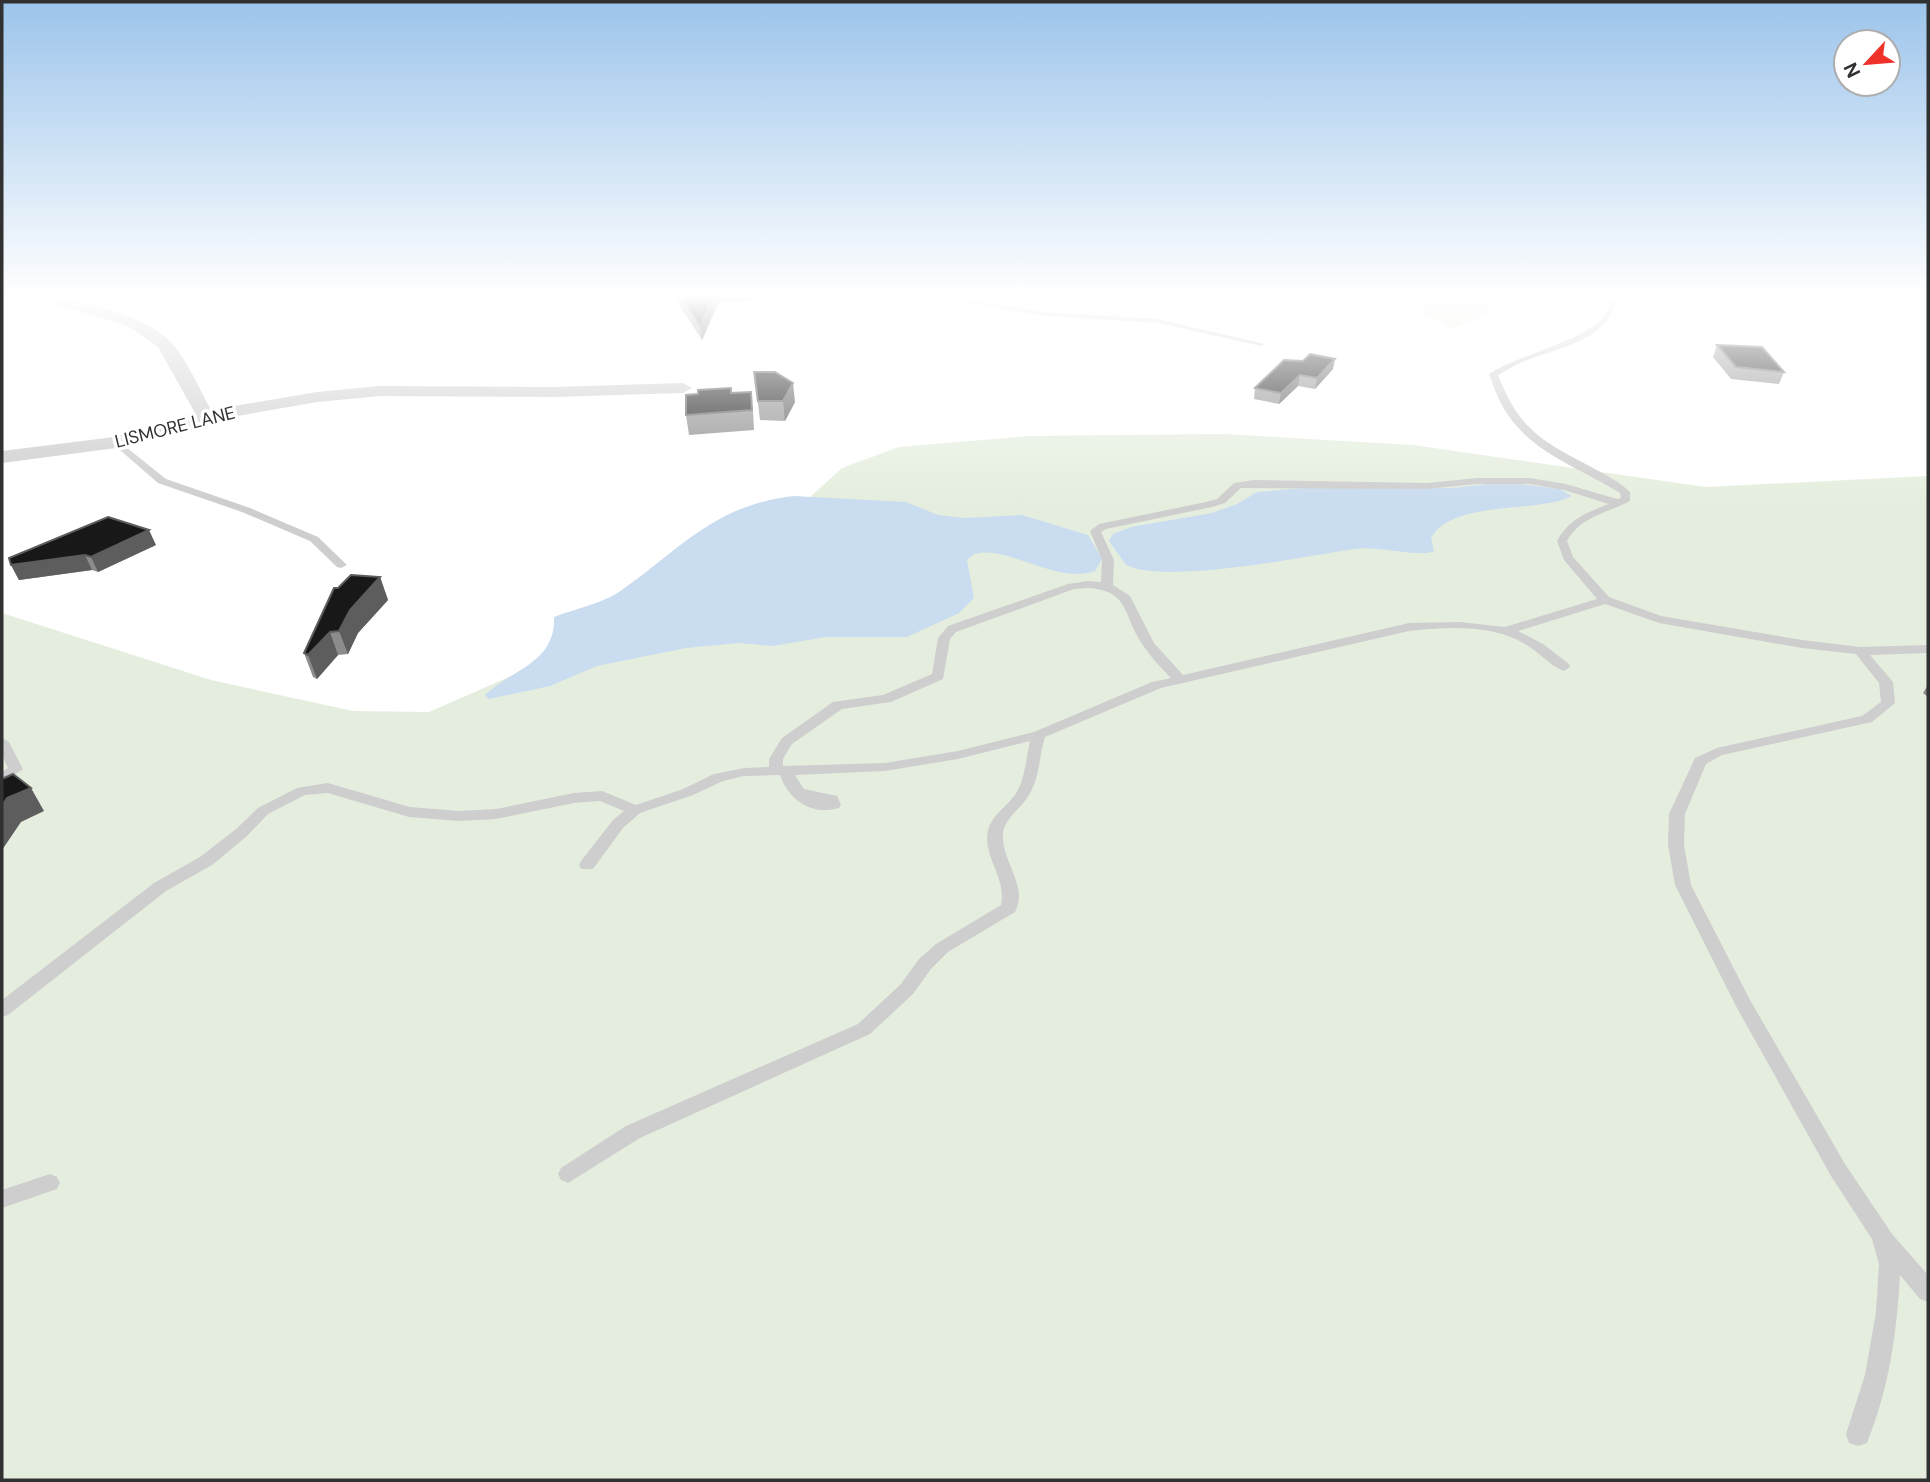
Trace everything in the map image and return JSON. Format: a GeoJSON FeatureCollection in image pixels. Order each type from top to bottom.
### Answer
{"type":"FeatureCollection","features":[{"type":"Feature","properties":{"kind":"street"},"geometry":{"type":"LineString","coordinates":[[176,364],[206,416]]}},
{"type":"Feature","properties":{"kind":"street","name":"LISMORE LANE"},"geometry":{"type":"LineString","coordinates":[[2,457],[116,442],[206,416],[317,397],[380,391],[554,392],[683,388]]}},
{"type":"Feature","properties":{"kind":"lane"},"geometry":{"type":"LineString","coordinates":[[1511,364],[1493,374],[1504,406],[1518,426],[1535,442],[1625,492],[1626,499],[1579,518],[1567,527],[1562,541],[1568,558],[1605,600],[1672,622],[1860,651],[1928,649]]}},
{"type":"Feature","properties":{"kind":"lane"},"geometry":{"type":"LineString","coordinates":[[116,442],[162,481],[246,510],[314,539],[341,565]]}},
{"type":"Feature","properties":{"kind":"lane"},"geometry":{"type":"LineString","coordinates":[[1107,585],[1108,560],[1095,531],[1103,526],[1221,502],[1238,485],[1427,486],[1477,481],[1530,481],[1566,487],[1618,503]]}},
{"type":"Feature","properties":{"kind":"lane"},"geometry":{"type":"LineString","coordinates":[[796,792],[776,759],[787,741],[838,705],[886,699],[938,676],[944,638],[952,629],[1072,586],[1091,582],[1107,585],[1130,604],[1144,638],[1180,679]]}},
{"type":"Feature","properties":{"kind":"lane"},"geometry":{"type":"LineString","coordinates":[[587,865],[618,824],[635,810],[688,792],[719,777],[744,772],[885,767],[958,755],[1039,734],[1127,697],[1180,679],[1409,627],[1433,624],[1507,630],[1605,600]]}},
{"type":"Feature","properties":{"kind":"lane"},"geometry":{"type":"LineString","coordinates":[[1507,630],[1547,652],[1564,667]]}},
{"type":"Feature","properties":{"kind":"lane"},"geometry":{"type":"LineString","coordinates":[[1860,651],[1886,682],[1888,703],[1867,719],[1717,752],[1700,761],[1677,814],[1676,845],[1683,885],[1699,921],[1838,1170],[1882,1236],[1928,1292]]}},
{"type":"Feature","properties":{"kind":"lane"},"geometry":{"type":"LineString","coordinates":[[568,1174],[595,1154],[646,1126],[864,1029],[894,1003],[925,964],[942,948],[1009,908],[1011,887],[995,832],[999,822],[1022,796],[1029,780],[1039,734]]}},
{"type":"Feature","properties":{"kind":"lane"},"geometry":{"type":"LineString","coordinates":[[2,742],[16,769],[2,778]]}},
{"type":"Feature","properties":{"kind":"lane"},"geometry":{"type":"LineString","coordinates":[[2,1010],[160,887],[206,861],[263,811],[280,799],[302,792],[328,788],[409,812],[459,816],[496,814],[574,798],[602,796],[635,810]]}},
{"type":"Feature","properties":{"kind":"lane"},"geometry":{"type":"LineString","coordinates":[[2,1199],[50,1182]]}},
{"type":"Feature","properties":{"kind":"lane"},"geometry":{"type":"LineString","coordinates":[[1858,1434],[1877,1375],[1887,1312],[1890,1264],[1882,1236]]}},
{"type":"Feature","properties":{"kind":"green space"},"geometry":{"type":"Polygon","coordinates":[[[1223,434],[1413,445],[1706,487],[1928,476],[1928,1480],[2,1480],[2,613],[211,680],[353,711],[429,712],[582,645],[809,498],[842,468],[899,447],[1029,436],[1223,434]]]}},
{"type":"Feature","properties":{"kind":"water"},"geometry":{"type":"Polygon","coordinates":[[[1505,482],[1560,489],[1572,496],[1538,505],[1476,512],[1457,518],[1442,526],[1431,538],[1434,551],[1428,553],[1363,548],[1238,567],[1172,572],[1126,565],[1109,541],[1113,534],[1131,527],[1212,513],[1237,504],[1257,492],[1302,488],[1452,488],[1505,482]]]}},
{"type":"Feature","properties":{"kind":"water"},"geometry":{"type":"Polygon","coordinates":[[[794,496],[906,502],[938,515],[964,518],[1022,515],[1088,535],[1102,559],[1095,571],[1080,574],[1048,569],[1001,554],[974,554],[967,560],[974,598],[959,613],[907,637],[826,637],[772,646],[739,643],[686,648],[597,666],[550,686],[489,699],[485,695],[540,655],[553,632],[554,617],[619,592],[719,519],[766,501],[794,496]]]}},
{"type":"Feature","properties":{"kind":"building"},"geometry":{"type":"Polygon","coordinates":[[[1280,364],[1330,364],[1317,378],[1300,375],[1281,393],[1255,388],[1280,364]]]}},
{"type":"Feature","properties":{"kind":"building"},"geometry":{"type":"Polygon","coordinates":[[[1734,364],[1777,364],[1784,372],[1736,367],[1734,364]]]}},
{"type":"Feature","properties":{"kind":"building"},"geometry":{"type":"Polygon","coordinates":[[[754,372],[775,372],[793,383],[783,401],[758,401],[754,372]]]}},
{"type":"Feature","properties":{"kind":"building"},"geometry":{"type":"Polygon","coordinates":[[[731,388],[731,393],[751,392],[752,410],[686,415],[686,395],[698,394],[698,390],[731,388]]]}},
{"type":"Feature","properties":{"kind":"building"},"geometry":{"type":"Polygon","coordinates":[[[108,517],[149,530],[91,557],[85,555],[11,565],[9,558],[108,517]]]}},
{"type":"Feature","properties":{"kind":"building"},"geometry":{"type":"Polygon","coordinates":[[[351,575],[380,577],[350,610],[339,631],[330,632],[308,655],[304,653],[334,588],[338,588],[351,575]]]}},
{"type":"Feature","properties":{"kind":"building"},"geometry":{"type":"Polygon","coordinates":[[[13,774],[31,788],[7,798],[2,806],[2,779],[13,774]]]}}]}
